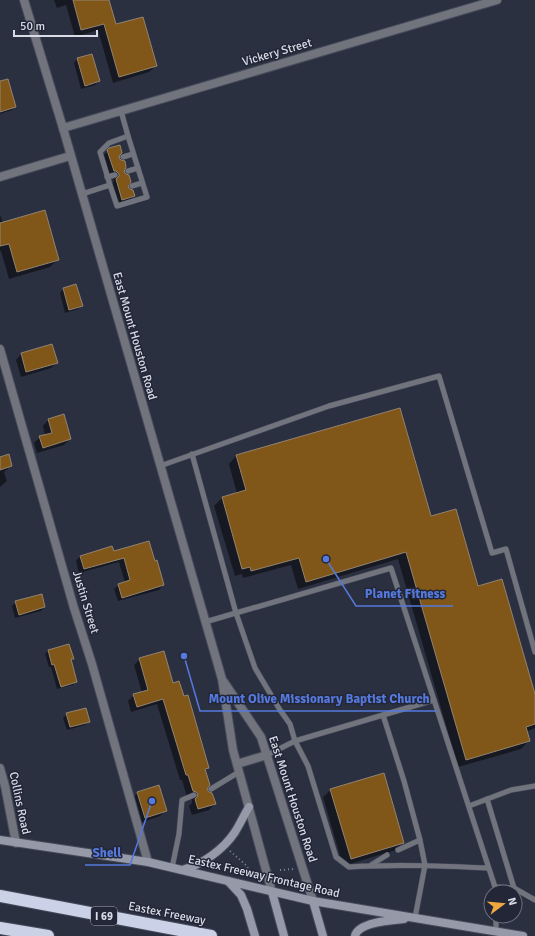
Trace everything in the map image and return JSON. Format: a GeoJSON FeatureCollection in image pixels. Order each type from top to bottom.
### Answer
{"type":"FeatureCollection","features":[{"type":"Feature","properties":{"kind":"highway","name":"Eastex Freeway"},"geometry":{"type":"LineString","coordinates":[[0,896],[210,936]]}},
{"type":"Feature","properties":{"kind":"highway"},"geometry":{"type":"LineString","coordinates":[[0,928],[48,936]]}},
{"type":"Feature","properties":{"kind":"main road"},"geometry":{"type":"LineString","coordinates":[[182,870],[194,867],[218,850],[235,832],[248,806]]}},
{"type":"Feature","properties":{"kind":"main road","name":"Eastex Freeway Frontage Road"},"geometry":{"type":"LineString","coordinates":[[0,840],[148,862],[314,902],[523,936]]}},
{"type":"Feature","properties":{"kind":"main road"},"geometry":{"type":"LineString","coordinates":[[228,881],[240,895],[247,909],[255,936]]}},
{"type":"Feature","properties":{"kind":"main road","name":"East Mount Houston Road"},"geometry":{"type":"LineString","coordinates":[[272,892],[284,936]]}},
{"type":"Feature","properties":{"kind":"main road","name":"East Mount Houston Road"},"geometry":{"type":"LineString","coordinates":[[314,902],[323,936]]}},
{"type":"Feature","properties":{"kind":"main road"},"geometry":{"type":"LineString","coordinates":[[355,936],[359,930],[370,925],[415,918]]}},
{"type":"Feature","properties":{"kind":"street","name":"East Mount Houston Road"},"geometry":{"type":"LineString","coordinates":[[24,0],[82,194],[222,679],[233,750],[272,892]]}},
{"type":"Feature","properties":{"kind":"street","name":"Vickery Street"},"geometry":{"type":"LineString","coordinates":[[62,128],[497,0]]}},
{"type":"Feature","properties":{"kind":"street"},"geometry":{"type":"LineString","coordinates":[[0,177],[70,156]]}},
{"type":"Feature","properties":{"kind":"street","name":"Justin Street"},"geometry":{"type":"LineString","coordinates":[[0,349],[148,862]]}},
{"type":"Feature","properties":{"kind":"street","name":"East Mount Houston Road"},"geometry":{"type":"LineString","coordinates":[[222,679],[261,737],[314,902]]}},
{"type":"Feature","properties":{"kind":"street"},"geometry":{"type":"LineString","coordinates":[[238,768],[267,755]]}},
{"type":"Feature","properties":{"kind":"street","name":"Collins Road"},"geometry":{"type":"LineString","coordinates":[[0,768],[16,843]]}},
{"type":"Feature","properties":{"kind":"lane"},"geometry":{"type":"LineString","coordinates":[[121,111],[146,197],[117,206],[100,152],[109,143],[128,136]]}},
{"type":"Feature","properties":{"kind":"lane"},"geometry":{"type":"LineString","coordinates":[[123,157],[134,154]]}},
{"type":"Feature","properties":{"kind":"lane"},"geometry":{"type":"LineString","coordinates":[[103,163],[111,161]]}},
{"type":"Feature","properties":{"kind":"lane"},"geometry":{"type":"LineString","coordinates":[[128,171],[138,168]]}},
{"type":"Feature","properties":{"kind":"lane"},"geometry":{"type":"LineString","coordinates":[[107,177],[115,175]]}},
{"type":"Feature","properties":{"kind":"lane"},"geometry":{"type":"LineString","coordinates":[[132,186],[142,183]]}},
{"type":"Feature","properties":{"kind":"lane"},"geometry":{"type":"LineString","coordinates":[[82,194],[110,185]]}},
{"type":"Feature","properties":{"kind":"lane"},"geometry":{"type":"LineString","coordinates":[[112,192],[119,190]]}},
{"type":"Feature","properties":{"kind":"lane"},"geometry":{"type":"LineString","coordinates":[[160,466],[330,406],[440,376],[492,553],[506,549],[535,652]]}},
{"type":"Feature","properties":{"kind":"lane"},"geometry":{"type":"LineString","coordinates":[[192,454],[236,613],[255,668],[290,724],[295,741],[308,766],[336,857],[349,867],[425,865],[488,868]]}},
{"type":"Feature","properties":{"kind":"lane"},"geometry":{"type":"LineString","coordinates":[[205,622],[391,568],[493,884]]}},
{"type":"Feature","properties":{"kind":"lane"},"geometry":{"type":"LineString","coordinates":[[267,755],[295,741],[434,700]]}},
{"type":"Feature","properties":{"kind":"lane"},"geometry":{"type":"LineString","coordinates":[[383,715],[404,781],[420,840],[425,865],[415,918]]}},
{"type":"Feature","properties":{"kind":"lane"},"geometry":{"type":"LineString","coordinates":[[211,789],[238,768]]}},
{"type":"Feature","properties":{"kind":"lane"},"geometry":{"type":"LineString","coordinates":[[468,806],[511,790],[535,786]]}},
{"type":"Feature","properties":{"kind":"lane"},"geometry":{"type":"LineString","coordinates":[[172,868],[179,834],[182,800],[194,795]]}},
{"type":"Feature","properties":{"kind":"lane"},"geometry":{"type":"LineString","coordinates":[[487,799],[513,884]]}},
{"type":"Feature","properties":{"kind":"lane"},"geometry":{"type":"LineString","coordinates":[[398,850],[420,840]]}},
{"type":"Feature","properties":{"kind":"lane"},"geometry":{"type":"LineString","coordinates":[[370,866],[387,855]]}},
{"type":"Feature","properties":{"kind":"lane"},"geometry":{"type":"LineString","coordinates":[[523,893],[535,900]]}},
{"type":"Feature","properties":{"kind":"lane"},"geometry":{"type":"LineString","coordinates":[[496,924],[496,931]]}},
{"type":"Feature","properties":{"kind":"path"},"geometry":{"type":"LineString","coordinates":[[227,849],[247,866],[248,869]]}},
{"type":"Feature","properties":{"kind":"path"},"geometry":{"type":"LineString","coordinates":[[247,866],[252,866]]}},
{"type":"Feature","properties":{"kind":"path"},"geometry":{"type":"LineString","coordinates":[[280,870],[295,869]]}},
{"type":"Feature","properties":{"kind":"building"},"geometry":{"type":"Polygon","coordinates":[[[73,0],[109,0],[116,24],[143,17],[157,66],[119,77],[104,24],[81,30],[73,0]]]}},
{"type":"Feature","properties":{"kind":"building"},"geometry":{"type":"Polygon","coordinates":[[[92,54],[100,81],[85,86],[77,58],[92,54]]]}},
{"type":"Feature","properties":{"kind":"building"},"geometry":{"type":"Polygon","coordinates":[[[8,79],[16,107],[0,112],[0,81],[8,79]]]}},
{"type":"Feature","properties":{"kind":"building"},"geometry":{"type":"Polygon","coordinates":[[[120,145],[122,153],[119,158],[125,161],[126,167],[124,172],[129,175],[131,182],[128,187],[133,190],[135,196],[122,200],[116,179],[119,174],[114,171],[107,150],[120,145]]]}},
{"type":"Feature","properties":{"kind":"building"},"geometry":{"type":"Polygon","coordinates":[[[45,210],[59,260],[17,272],[9,244],[0,246],[0,223],[45,210]]]}},
{"type":"Feature","properties":{"kind":"building"},"geometry":{"type":"Polygon","coordinates":[[[76,284],[83,306],[69,310],[63,288],[76,284]]]}},
{"type":"Feature","properties":{"kind":"building"},"geometry":{"type":"Polygon","coordinates":[[[52,344],[58,363],[26,372],[21,353],[52,344]]]}},
{"type":"Feature","properties":{"kind":"building"},"geometry":{"type":"Polygon","coordinates":[[[400,408],[431,516],[456,509],[478,586],[502,579],[535,694],[535,724],[526,727],[530,741],[466,760],[406,552],[306,582],[299,558],[251,571],[250,567],[242,569],[222,497],[246,490],[236,455],[400,408]]]}},
{"type":"Feature","properties":{"kind":"building"},"geometry":{"type":"Polygon","coordinates":[[[64,414],[71,439],[43,448],[39,436],[52,433],[48,419],[64,414]]]}},
{"type":"Feature","properties":{"kind":"building"},"geometry":{"type":"Polygon","coordinates":[[[9,454],[12,466],[0,470],[0,457],[9,454]]]}},
{"type":"Feature","properties":{"kind":"building"},"geometry":{"type":"Polygon","coordinates":[[[149,541],[155,561],[157,560],[164,585],[122,598],[118,584],[130,580],[124,558],[84,569],[80,556],[112,546],[114,551],[149,541]]]}},
{"type":"Feature","properties":{"kind":"building"},"geometry":{"type":"Polygon","coordinates":[[[42,594],[45,607],[19,615],[15,601],[42,594]]]}},
{"type":"Feature","properties":{"kind":"building"},"geometry":{"type":"Polygon","coordinates":[[[69,644],[74,659],[71,659],[77,682],[61,687],[48,650],[69,644]]]}},
{"type":"Feature","properties":{"kind":"building"},"geometry":{"type":"Polygon","coordinates":[[[164,651],[173,683],[179,681],[184,696],[188,695],[209,768],[205,769],[210,785],[207,789],[212,793],[216,804],[198,809],[195,799],[198,794],[193,791],[188,775],[186,775],[163,699],[137,707],[133,694],[148,690],[139,658],[164,651]]]}},
{"type":"Feature","properties":{"kind":"building"},"geometry":{"type":"Polygon","coordinates":[[[86,708],[90,722],[70,727],[66,713],[86,708]]]}},
{"type":"Feature","properties":{"kind":"building"},"geometry":{"type":"Polygon","coordinates":[[[384,773],[404,843],[351,859],[330,789],[384,773]]]}},
{"type":"Feature","properties":{"kind":"building"},"geometry":{"type":"Polygon","coordinates":[[[159,785],[167,811],[145,818],[137,792],[159,785]]]}},
{"type":"Feature","properties":{"kind":"place","name":"Planet Fitness"},"geometry":{"type":"Point","coordinates":[326,559]}},
{"type":"Feature","properties":{"kind":"place","name":"Mount Olive Missionary Baptist Church"},"geometry":{"type":"Point","coordinates":[184,656]}},
{"type":"Feature","properties":{"kind":"place","name":"Shell"},"geometry":{"type":"Point","coordinates":[152,801]}}]}
